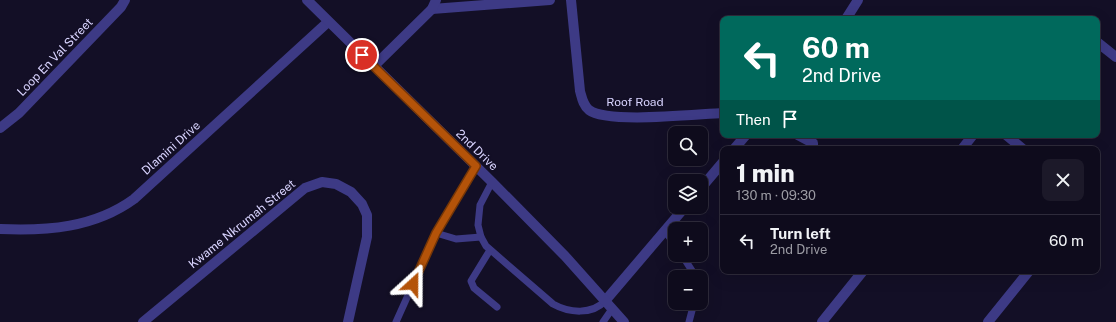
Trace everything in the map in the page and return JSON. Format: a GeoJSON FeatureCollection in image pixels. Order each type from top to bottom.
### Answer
{"type":"FeatureCollection","features":[{"type":"Feature","properties":{"kind":"street","name":"Loop En Val Street"},"geometry":{"type":"LineString","coordinates":[[0,128],[19,114],[121,7],[125,0]]}},
{"type":"Feature","properties":{"kind":"street","name":"2nd Drive"},"geometry":{"type":"LineString","coordinates":[[307,0],[565,256],[624,322]]}},
{"type":"Feature","properties":{"kind":"street"},"geometry":{"type":"LineString","coordinates":[[374,66],[434,4],[550,0]]}},
{"type":"Feature","properties":{"kind":"street","name":"Roof Road"},"geometry":{"type":"LineString","coordinates":[[571,0],[580,91],[582,101],[589,110],[598,114],[616,118],[720,113]]}},
{"type":"Feature","properties":{"kind":"street"},"geometry":{"type":"LineString","coordinates":[[848,16],[858,0]]}},
{"type":"Feature","properties":{"kind":"street","name":"Dlamini Drive"},"geometry":{"type":"LineString","coordinates":[[0,229],[54,229],[91,220],[123,207],[134,199],[328,22]]}},
{"type":"Feature","properties":{"kind":"street"},"geometry":{"type":"LineString","coordinates":[[1100,44],[1116,57]]}},
{"type":"Feature","properties":{"kind":"street"},"geometry":{"type":"LineString","coordinates":[[737,146],[743,138]]}},
{"type":"Feature","properties":{"kind":"street"},"geometry":{"type":"LineString","coordinates":[[804,138],[813,143],[814,146]]}},
{"type":"Feature","properties":{"kind":"street"},"geometry":{"type":"LineString","coordinates":[[964,146],[971,138]]}},
{"type":"Feature","properties":{"kind":"street"},"geometry":{"type":"LineString","coordinates":[[1010,138],[1019,146]]}},
{"type":"Feature","properties":{"kind":"street"},"geometry":{"type":"LineString","coordinates":[[708,180],[720,166]]}},
{"type":"Feature","properties":{"kind":"street","name":"Kwame Nkrumah Street"},"geometry":{"type":"LineString","coordinates":[[143,322],[305,188],[322,182],[336,184],[351,192],[365,210],[368,222],[367,237],[348,322]]}},
{"type":"Feature","properties":{"kind":"street"},"geometry":{"type":"LineString","coordinates":[[605,301],[679,214]]}},
{"type":"Feature","properties":{"kind":"street"},"geometry":{"type":"LineString","coordinates":[[822,322],[861,274]]}},
{"type":"Feature","properties":{"kind":"street"},"geometry":{"type":"LineString","coordinates":[[988,322],[1027,274]]}},
{"type":"Feature","properties":{"kind":"lane"},"geometry":{"type":"LineString","coordinates":[[396,322],[436,233],[476,166]]}},
{"type":"Feature","properties":{"kind":"lane"},"geometry":{"type":"LineString","coordinates":[[492,182],[480,205],[478,225],[481,237],[486,246],[553,304],[560,308],[587,311],[600,307],[605,301]]}},
{"type":"Feature","properties":{"kind":"lane"},"geometry":{"type":"LineString","coordinates":[[665,231],[668,235]]}},
{"type":"Feature","properties":{"kind":"lane"},"geometry":{"type":"LineString","coordinates":[[436,233],[456,239],[481,237]]}},
{"type":"Feature","properties":{"kind":"lane"},"geometry":{"type":"LineString","coordinates":[[490,250],[471,278],[471,284],[497,307]]}},
{"type":"Feature","properties":{"kind":"lane"},"geometry":{"type":"LineString","coordinates":[[603,322],[612,309]]}},
{"type":"Feature","properties":{"kind":"lane"},"geometry":{"type":"LineString","coordinates":[[689,322],[692,310]]}},
{"type":"Feature","properties":{"kind":"route"},"geometry":{"type":"LineString","coordinates":[[362,55],[476,166],[436,233],[413,284]]}}]}
